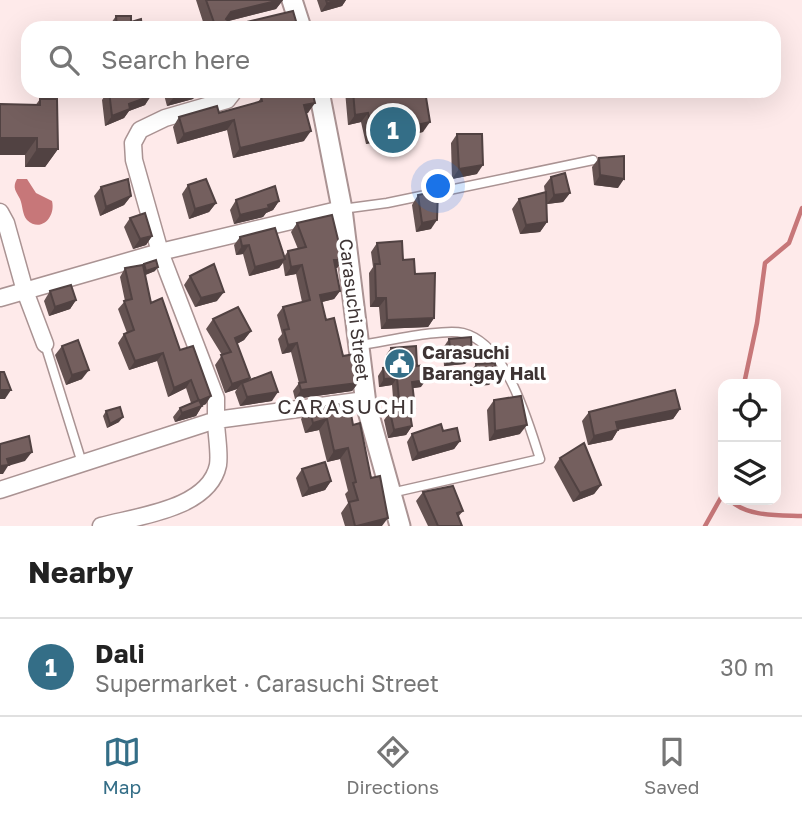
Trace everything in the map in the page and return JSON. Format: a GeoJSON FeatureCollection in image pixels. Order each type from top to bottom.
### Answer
{"type":"FeatureCollection","features":[{"type":"Feature","properties":{"kind":"street"},"geometry":{"type":"LineString","coordinates":[[101,526],[192,501],[208,484],[218,465],[216,398],[160,252],[134,160],[133,143],[140,130],[165,118],[229,98]]}},
{"type":"Feature","properties":{"kind":"street","name":"Carasuchi Street"},"geometry":{"type":"LineString","coordinates":[[320,98],[342,209],[365,400],[400,526]]}},
{"type":"Feature","properties":{"kind":"street"},"geometry":{"type":"LineString","coordinates":[[0,298],[160,252],[342,209]]}},
{"type":"Feature","properties":{"kind":"street"},"geometry":{"type":"LineString","coordinates":[[0,212],[6,223],[25,291],[45,344]]}},
{"type":"Feature","properties":{"kind":"street"},"geometry":{"type":"LineString","coordinates":[[0,490],[216,421],[365,400]]}},
{"type":"Feature","properties":{"kind":"lane"},"geometry":{"type":"LineString","coordinates":[[342,209],[387,203],[593,160]]}},
{"type":"Feature","properties":{"kind":"lane"},"geometry":{"type":"LineString","coordinates":[[359,346],[447,333],[463,333],[483,343],[513,384],[540,459],[391,493]]}},
{"type":"Feature","properties":{"kind":"lane"},"geometry":{"type":"LineString","coordinates":[[45,344],[82,463]]}},
{"type":"Feature","properties":{"kind":"shaded area"},"geometry":{"type":"Polygon","coordinates":[[[17,179],[27,179],[36,193],[52,201],[52,213],[42,224],[32,224],[24,215],[15,189],[17,179]]]}},
{"type":"Feature","properties":{"kind":"building"},"geometry":{"type":"Polygon","coordinates":[[[206,0],[280,0],[231,12],[226,19],[229,21],[214,21],[206,0]]]}},
{"type":"Feature","properties":{"kind":"building"},"geometry":{"type":"Polygon","coordinates":[[[293,11],[296,21],[251,21],[293,11]]]}},
{"type":"Feature","properties":{"kind":"building"},"geometry":{"type":"Polygon","coordinates":[[[116,16],[131,16],[131,21],[116,21],[116,16]]]}},
{"type":"Feature","properties":{"kind":"building"},"geometry":{"type":"Polygon","coordinates":[[[110,98],[146,98],[129,104],[130,109],[112,116],[110,98]]]}},
{"type":"Feature","properties":{"kind":"building"},"geometry":{"type":"Polygon","coordinates":[[[261,98],[314,98],[315,103],[304,105],[311,131],[240,148],[234,120],[184,134],[179,117],[217,106],[219,113],[262,101],[261,98]]]}},
{"type":"Feature","properties":{"kind":"building"},"geometry":{"type":"Polygon","coordinates":[[[354,98],[426,98],[430,122],[373,135],[368,113],[355,115],[354,98]]]}},
{"type":"Feature","properties":{"kind":"building"},"geometry":{"type":"Polygon","coordinates":[[[40,99],[57,99],[58,149],[37,149],[37,138],[0,138],[0,104],[40,105],[40,99]]]}},
{"type":"Feature","properties":{"kind":"building"},"geometry":{"type":"Polygon","coordinates":[[[457,134],[482,134],[483,165],[459,169],[457,134]]]}},
{"type":"Feature","properties":{"kind":"building"},"geometry":{"type":"Polygon","coordinates":[[[624,156],[624,179],[600,175],[599,158],[624,156]]]}},
{"type":"Feature","properties":{"kind":"building"},"geometry":{"type":"Polygon","coordinates":[[[565,173],[570,193],[554,195],[551,177],[565,173]]]}},
{"type":"Feature","properties":{"kind":"building"},"geometry":{"type":"Polygon","coordinates":[[[128,179],[131,196],[106,207],[101,187],[128,179]]]}},
{"type":"Feature","properties":{"kind":"building"},"geometry":{"type":"Polygon","coordinates":[[[206,179],[216,203],[195,209],[188,185],[206,179]]]}},
{"type":"Feature","properties":{"kind":"building"},"geometry":{"type":"Polygon","coordinates":[[[275,186],[279,201],[268,205],[269,208],[240,215],[236,200],[275,186]]]}},
{"type":"Feature","properties":{"kind":"building"},"geometry":{"type":"Polygon","coordinates":[[[438,191],[437,220],[422,223],[418,195],[438,191]]]}},
{"type":"Feature","properties":{"kind":"building"},"geometry":{"type":"Polygon","coordinates":[[[546,192],[547,222],[526,225],[519,199],[546,192]]]}},
{"type":"Feature","properties":{"kind":"building"},"geometry":{"type":"Polygon","coordinates":[[[145,213],[152,236],[140,239],[130,218],[145,213]]]}},
{"type":"Feature","properties":{"kind":"building"},"geometry":{"type":"Polygon","coordinates":[[[332,215],[343,260],[334,260],[340,291],[320,295],[326,320],[334,318],[343,356],[355,354],[358,383],[301,390],[299,383],[306,382],[297,343],[288,345],[284,330],[289,329],[283,307],[310,300],[302,265],[291,267],[288,251],[306,247],[297,223],[332,215]]]}},
{"type":"Feature","properties":{"kind":"building"},"geometry":{"type":"Polygon","coordinates":[[[275,228],[285,259],[255,267],[249,245],[242,246],[240,237],[275,228]]]}},
{"type":"Feature","properties":{"kind":"building"},"geometry":{"type":"Polygon","coordinates":[[[402,241],[403,260],[414,259],[415,274],[435,273],[434,318],[387,320],[386,298],[376,298],[375,264],[380,264],[377,243],[402,241]]]}},
{"type":"Feature","properties":{"kind":"building"},"geometry":{"type":"Polygon","coordinates":[[[156,260],[158,267],[146,271],[144,264],[156,260]]]}},
{"type":"Feature","properties":{"kind":"building"},"geometry":{"type":"Polygon","coordinates":[[[214,264],[224,292],[201,298],[190,276],[214,264]]]}},
{"type":"Feature","properties":{"kind":"building"},"geometry":{"type":"Polygon","coordinates":[[[143,265],[151,303],[162,298],[180,350],[193,346],[211,396],[199,401],[191,380],[174,388],[163,353],[135,361],[124,334],[134,330],[124,301],[132,299],[125,268],[143,265]]]}},
{"type":"Feature","properties":{"kind":"building"},"geometry":{"type":"Polygon","coordinates":[[[71,285],[76,300],[55,307],[50,291],[71,285]]]}},
{"type":"Feature","properties":{"kind":"building"},"geometry":{"type":"Polygon","coordinates":[[[238,307],[251,331],[235,338],[250,378],[232,384],[221,355],[231,352],[213,319],[238,307]]]}},
{"type":"Feature","properties":{"kind":"building"},"geometry":{"type":"Polygon","coordinates":[[[471,337],[472,355],[451,357],[449,339],[471,337]]]}},
{"type":"Feature","properties":{"kind":"building"},"geometry":{"type":"Polygon","coordinates":[[[78,340],[89,370],[72,375],[62,346],[78,340]]]}},
{"type":"Feature","properties":{"kind":"building"},"geometry":{"type":"Polygon","coordinates":[[[416,346],[417,366],[425,365],[426,380],[412,382],[415,408],[400,410],[397,378],[384,379],[383,368],[393,367],[391,348],[416,346]]]}},
{"type":"Feature","properties":{"kind":"building"},"geometry":{"type":"Polygon","coordinates":[[[495,363],[496,375],[477,377],[476,364],[495,363]]]}},
{"type":"Feature","properties":{"kind":"building"},"geometry":{"type":"Polygon","coordinates":[[[0,372],[4,372],[11,390],[0,390],[0,372]]]}},
{"type":"Feature","properties":{"kind":"building"},"geometry":{"type":"Polygon","coordinates":[[[271,372],[278,392],[247,397],[242,383],[271,372]]]}},
{"type":"Feature","properties":{"kind":"building"},"geometry":{"type":"Polygon","coordinates":[[[675,390],[680,409],[616,422],[618,430],[594,436],[589,412],[675,390]]]}},
{"type":"Feature","properties":{"kind":"building"},"geometry":{"type":"Polygon","coordinates":[[[521,396],[527,425],[495,431],[494,400],[521,396]]]}},
{"type":"Feature","properties":{"kind":"building"},"geometry":{"type":"Polygon","coordinates":[[[199,400],[202,406],[182,413],[180,408],[199,400]]]}},
{"type":"Feature","properties":{"kind":"building"},"geometry":{"type":"Polygon","coordinates":[[[349,403],[353,425],[360,423],[371,478],[380,476],[388,518],[357,526],[349,502],[358,500],[348,448],[334,451],[327,419],[313,423],[309,408],[349,403]]]}},
{"type":"Feature","properties":{"kind":"building"},"geometry":{"type":"Polygon","coordinates":[[[120,407],[123,417],[110,424],[106,411],[120,407]]]}},
{"type":"Feature","properties":{"kind":"building"},"geometry":{"type":"Polygon","coordinates":[[[409,408],[412,426],[394,430],[390,412],[409,408]]]}},
{"type":"Feature","properties":{"kind":"building"},"geometry":{"type":"Polygon","coordinates":[[[441,424],[443,431],[457,428],[460,441],[418,453],[412,434],[441,424]]]}},
{"type":"Feature","properties":{"kind":"building"},"geometry":{"type":"Polygon","coordinates":[[[29,436],[32,452],[7,459],[9,465],[0,466],[0,444],[29,436]]]}},
{"type":"Feature","properties":{"kind":"building"},"geometry":{"type":"Polygon","coordinates":[[[584,443],[601,485],[580,493],[560,458],[584,443]]]}},
{"type":"Feature","properties":{"kind":"building"},"geometry":{"type":"Polygon","coordinates":[[[325,462],[331,481],[309,488],[302,469],[325,462]]]}},
{"type":"Feature","properties":{"kind":"building"},"geometry":{"type":"Polygon","coordinates":[[[453,486],[463,511],[457,513],[462,526],[438,526],[423,492],[453,486]]]}},
{"type":"Feature","properties":{"kind":"waterway"},"geometry":{"type":"LineString","coordinates":[[745,379],[757,323],[765,263],[789,243],[802,208]]}},
{"type":"Feature","properties":{"kind":"waterway"},"geometry":{"type":"LineString","coordinates":[[705,526],[718,503]]}},
{"type":"Feature","properties":{"kind":"waterway"},"geometry":{"type":"LineString","coordinates":[[736,505],[754,512],[802,516]]}},
{"type":"Feature","properties":{"kind":"place","name":"Dali"},"geometry":{"type":"Point","coordinates":[393,130]}},
{"type":"Feature","properties":{"kind":"place","name":"Carasuchi Barangay Hall"},"geometry":{"type":"Point","coordinates":[399,363]}},
{"type":"Feature","properties":{"kind":"district","name":"CARASUCHI"},"geometry":{"type":"Point","coordinates":[347,407]}}]}
